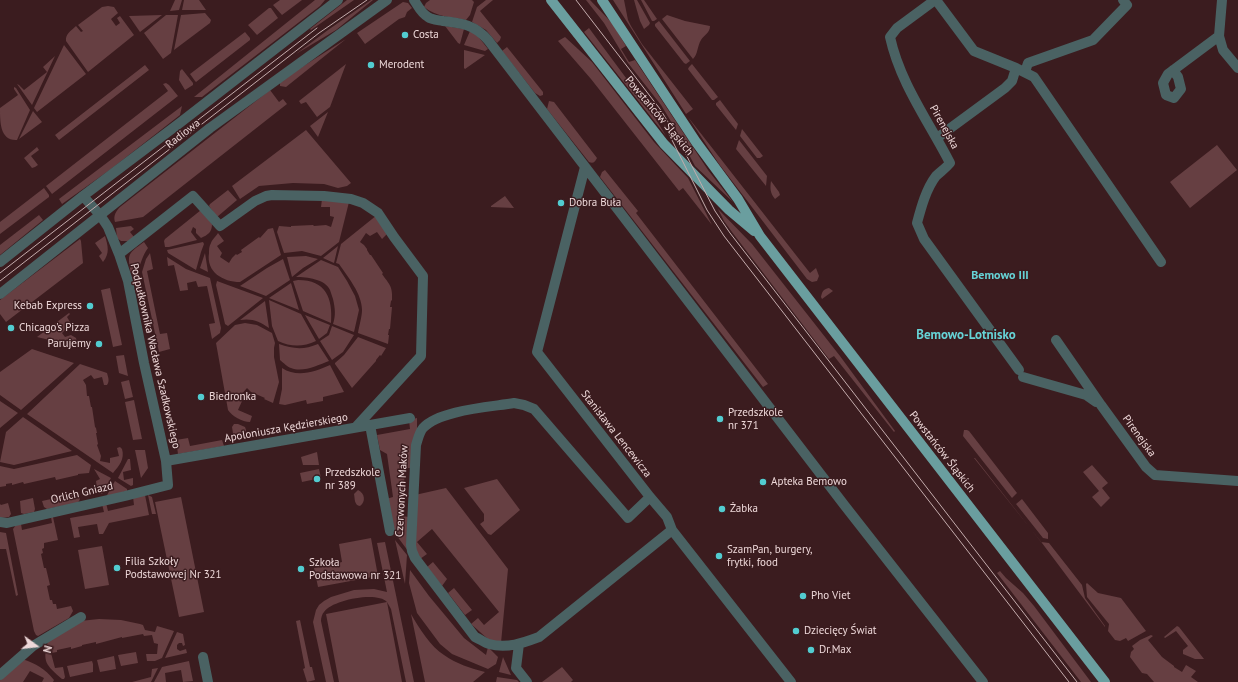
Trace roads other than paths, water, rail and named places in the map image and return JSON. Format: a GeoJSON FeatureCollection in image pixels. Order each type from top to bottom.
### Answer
{"type":"FeatureCollection","features":[{"type":"Feature","properties":{"kind":"main road","name":"Powstańców Śląskich"},"geometry":{"type":"LineString","coordinates":[[551,0],[664,144],[729,210],[760,236]]}},
{"type":"Feature","properties":{"kind":"main road","name":"Powstańców Śląskich"},"geometry":{"type":"LineString","coordinates":[[602,0],[696,142],[738,199],[760,236],[1105,682]]}},
{"type":"Feature","properties":{"kind":"street","name":"Radiowa"},"geometry":{"type":"LineString","coordinates":[[0,262],[83,196],[338,0]]}},
{"type":"Feature","properties":{"kind":"street","name":"Radiowa"},"geometry":{"type":"LineString","coordinates":[[0,294],[210,128],[386,0]]}},
{"type":"Feature","properties":{"kind":"street"},"geometry":{"type":"LineString","coordinates":[[414,0],[424,14],[429,18],[466,24],[482,34],[845,506],[983,682]]}},
{"type":"Feature","properties":{"kind":"street"},"geometry":{"type":"LineString","coordinates":[[936,0],[974,51],[1034,77],[1161,262]]}},
{"type":"Feature","properties":{"kind":"street","name":"Pirenejska"},"geometry":{"type":"LineString","coordinates":[[936,0],[897,28],[890,37],[894,55],[910,90],[950,163],[936,176],[933,181],[921,206],[917,224],[924,239],[1021,373],[1086,395],[1102,405]]}},
{"type":"Feature","properties":{"kind":"street"},"geometry":{"type":"LineString","coordinates":[[937,138],[1005,88],[1028,63],[1093,40],[1127,5],[1123,0]]}},
{"type":"Feature","properties":{"kind":"street"},"geometry":{"type":"LineString","coordinates":[[1222,0],[1219,36],[1223,50],[1238,68]]}},
{"type":"Feature","properties":{"kind":"street"},"geometry":{"type":"LineString","coordinates":[[1173,70],[1219,36]]}},
{"type":"Feature","properties":{"kind":"street","name":"Stanisława Lencewicza"},"geometry":{"type":"LineString","coordinates":[[585,167],[537,352],[667,517],[672,530],[791,682]]}},
{"type":"Feature","properties":{"kind":"street","name":"Apoloniusza Kędzierskiego"},"geometry":{"type":"LineString","coordinates":[[119,254],[193,196],[220,226],[258,199],[272,195],[324,196],[351,199],[363,203],[378,213],[423,276],[421,356],[356,428],[166,461]]}},
{"type":"Feature","properties":{"kind":"street","name":"Podpułkownika Wacława Szadkowskiego"},"geometry":{"type":"LineString","coordinates":[[83,196],[100,215],[108,227],[128,281],[144,363],[166,461],[168,485]]}},
{"type":"Feature","properties":{"kind":"street","name":"Pirenejska"},"geometry":{"type":"LineString","coordinates":[[1056,340],[1146,467],[1155,476],[1238,482]]}},
{"type":"Feature","properties":{"kind":"street","name":"Czerwonych Maków"},"geometry":{"type":"LineString","coordinates":[[650,497],[628,518],[534,409],[514,402],[447,414],[432,421],[418,435],[416,445],[411,545],[412,551],[415,558],[475,637],[489,644],[503,646],[519,644],[539,637],[672,530]]}},
{"type":"Feature","properties":{"kind":"street"},"geometry":{"type":"LineString","coordinates":[[356,428],[410,418]]}},
{"type":"Feature","properties":{"kind":"street"},"geometry":{"type":"LineString","coordinates":[[370,425],[390,531]]}},
{"type":"Feature","properties":{"kind":"street","name":"Orlich Gniazd"},"geometry":{"type":"LineString","coordinates":[[0,522],[7,522],[168,485]]}},
{"type":"Feature","properties":{"kind":"street"},"geometry":{"type":"LineString","coordinates":[[0,675],[34,646],[81,617]]}},
{"type":"Feature","properties":{"kind":"street"},"geometry":{"type":"LineString","coordinates":[[519,644],[516,668],[526,682]]}},
{"type":"Feature","properties":{"kind":"street"},"geometry":{"type":"LineString","coordinates":[[203,657],[208,682]]}},
{"type":"Feature","properties":{"kind":"tram line"},"geometry":{"type":"LineString","coordinates":[[0,281],[319,33],[367,0]]}},
{"type":"Feature","properties":{"kind":"tram line"},"geometry":{"type":"LineString","coordinates":[[576,0],[660,109],[676,135],[715,211],[730,233],[1077,682]]}},
{"type":"Feature","properties":{"kind":"tram line"},"geometry":{"type":"LineString","coordinates":[[0,273],[317,28]]}},
{"type":"Feature","properties":{"kind":"tram line"},"geometry":{"type":"LineString","coordinates":[[665,126],[707,210],[724,236],[1069,682]]}},
{"type":"Feature","properties":{"kind":"place","name":"Costa"},"geometry":{"type":"Point","coordinates":[405,35]}},
{"type":"Feature","properties":{"kind":"place","name":"Merodent"},"geometry":{"type":"Point","coordinates":[371,65]}},
{"type":"Feature","properties":{"kind":"place","name":"Dobra Buła"},"geometry":{"type":"Point","coordinates":[561,203]}},
{"type":"Feature","properties":{"kind":"place","name":"Kebab Express"},"geometry":{"type":"Point","coordinates":[90,306]}},
{"type":"Feature","properties":{"kind":"place","name":"Chicago's Pizza"},"geometry":{"type":"Point","coordinates":[11,328]}},
{"type":"Feature","properties":{"kind":"place","name":"Parujemy"},"geometry":{"type":"Point","coordinates":[99,344]}},
{"type":"Feature","properties":{"kind":"place","name":"Biedronka"},"geometry":{"type":"Point","coordinates":[201,397]}},
{"type":"Feature","properties":{"kind":"place","name":"Przedszkole nr 371"},"geometry":{"type":"Point","coordinates":[720,419]}},
{"type":"Feature","properties":{"kind":"place","name":"Przedszkole nr 389"},"geometry":{"type":"Point","coordinates":[317,479]}},
{"type":"Feature","properties":{"kind":"place","name":"Apteka Bemowo"},"geometry":{"type":"Point","coordinates":[763,482]}},
{"type":"Feature","properties":{"kind":"place","name":"Żabka"},"geometry":{"type":"Point","coordinates":[722,509]}},
{"type":"Feature","properties":{"kind":"place","name":"SzamPan, burgery, frytki, food"},"geometry":{"type":"Point","coordinates":[719,556]}},
{"type":"Feature","properties":{"kind":"place","name":"Filia Szkoły Podstawowej Nr 321"},"geometry":{"type":"Point","coordinates":[117,568]}},
{"type":"Feature","properties":{"kind":"place","name":"Szkoła Podstawowa nr 321"},"geometry":{"type":"Point","coordinates":[301,569]}},
{"type":"Feature","properties":{"kind":"place","name":"Pho Viet"},"geometry":{"type":"Point","coordinates":[803,596]}},
{"type":"Feature","properties":{"kind":"place","name":"Dziecięcy Świat"},"geometry":{"type":"Point","coordinates":[796,631]}},
{"type":"Feature","properties":{"kind":"place","name":"Dr.Max"},"geometry":{"type":"Point","coordinates":[811,650]}},
{"type":"Feature","properties":{"kind":"district","name":"Bemowo III"},"geometry":{"type":"Point","coordinates":[1000,276]}},
{"type":"Feature","properties":{"kind":"district","name":"Bemowo-Lotnisko"},"geometry":{"type":"Point","coordinates":[966,335]}}]}
